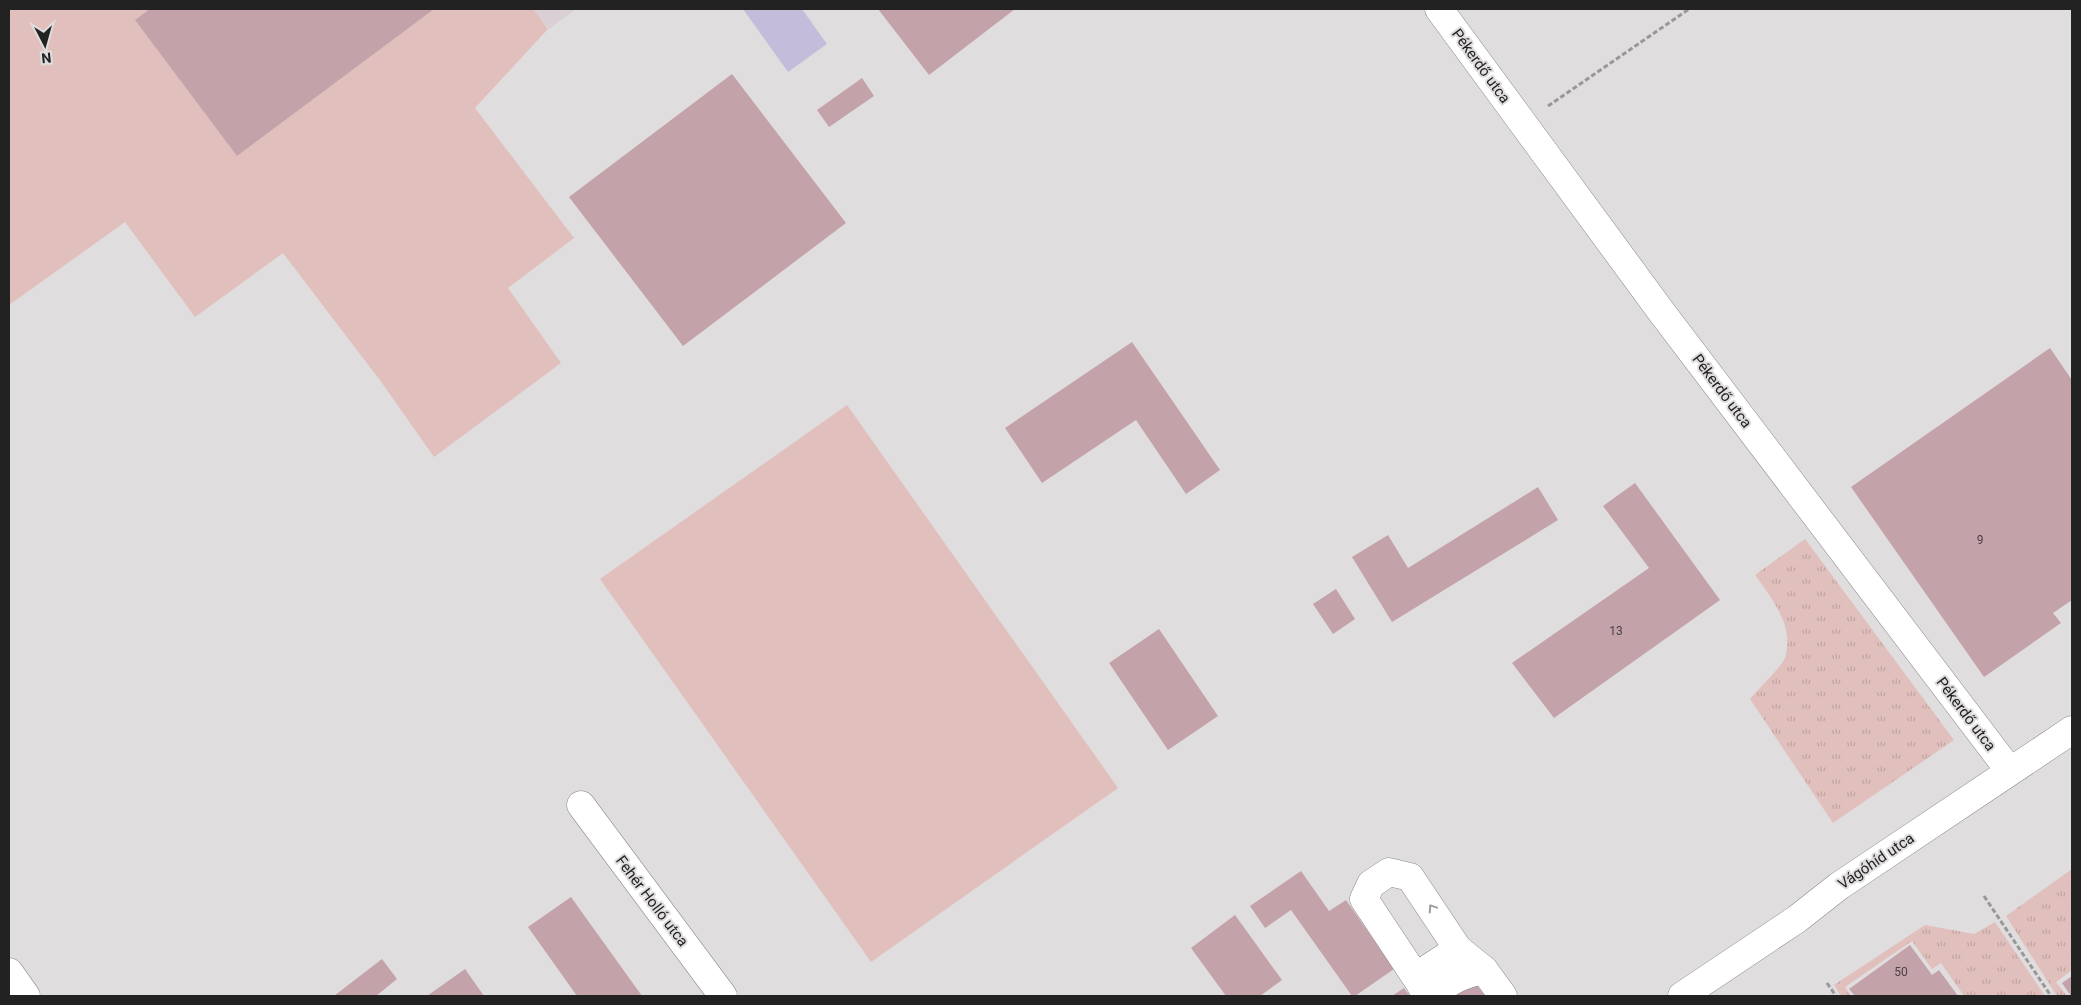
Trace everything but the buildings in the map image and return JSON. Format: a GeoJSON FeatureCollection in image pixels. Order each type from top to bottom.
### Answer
{"type":"FeatureCollection","features":[{"type":"Feature","properties":{"kind":"street","name":"Pékerdő utca"},"geometry":{"type":"LineString","coordinates":[[1439,9],[1660,310],[2009,770]]}},
{"type":"Feature","properties":{"kind":"street","name":"Vágóhíd utca"},"geometry":{"type":"LineString","coordinates":[[1682,996],[1797,919],[1839,886],[2009,770],[2072,730]]}},
{"type":"Feature","properties":{"kind":"street","name":"Fehér Holló utca"},"geometry":{"type":"LineString","coordinates":[[581,805],[723,996]]}},
{"type":"Feature","properties":{"kind":"street"},"geometry":{"type":"LineString","coordinates":[[1428,992],[1364,899],[1371,884],[1388,872],[1410,876],[1458,949],[1492,987]]}},
{"type":"Feature","properties":{"kind":"street"},"geometry":{"type":"LineString","coordinates":[[1428,992],[1429,968],[1458,949]]}},
{"type":"Feature","properties":{"kind":"street"},"geometry":{"type":"LineString","coordinates":[[9,972],[26,996]]}},
{"type":"Feature","properties":{"kind":"street"},"geometry":{"type":"LineString","coordinates":[[1428,992],[1440,990],[1466,974],[1492,987]]}},
{"type":"Feature","properties":{"kind":"path"},"geometry":{"type":"LineString","coordinates":[[1541,112],[1689,9]]}},
{"type":"Feature","properties":{"kind":"path"},"geometry":{"type":"LineString","coordinates":[[1984,896],[2051,996]]}},
{"type":"Feature","properties":{"kind":"path"},"geometry":{"type":"LineString","coordinates":[[1827,983],[1836,996]]}},
{"type":"Feature","properties":{"kind":"shaded area"},"geometry":{"type":"Polygon","coordinates":[[[533,9],[576,9],[549,29],[533,9]]]}},
{"type":"Feature","properties":{"kind":"shaded area"},"geometry":{"type":"Polygon","coordinates":[[[743,9],[802,9],[827,44],[788,72],[743,9]]]}},
{"type":"Feature","properties":{"kind":"green space"},"geometry":{"type":"Polygon","coordinates":[[[9,9],[533,9],[548,29],[475,108],[574,238],[508,288],[561,363],[434,457],[382,383],[283,253],[195,317],[125,222],[9,305],[9,9]]]}},
{"type":"Feature","properties":{"kind":"green space"},"geometry":{"type":"Polygon","coordinates":[[[847,405],[1118,788],[871,962],[600,579],[847,405]]]}},
{"type":"Feature","properties":{"kind":"green space"},"geometry":{"type":"Polygon","coordinates":[[[1805,539],[1954,740],[1833,823],[1750,699],[1783,661],[1787,646],[1787,635],[1780,614],[1775,603],[1755,575],[1805,539]]]}},
{"type":"Feature","properties":{"kind":"green space"},"geometry":{"type":"Polygon","coordinates":[[[2072,869],[2072,970],[2056,982],[2067,996],[2057,996],[2006,916],[2072,869]]]}},
{"type":"Feature","properties":{"kind":"green space"},"geometry":{"type":"Polygon","coordinates":[[[1995,922],[2045,996],[1964,996],[1941,963],[1932,969],[1912,941],[1845,987],[1851,996],[1841,996],[1834,985],[1925,925],[1974,934],[1995,922]]]}}]}
